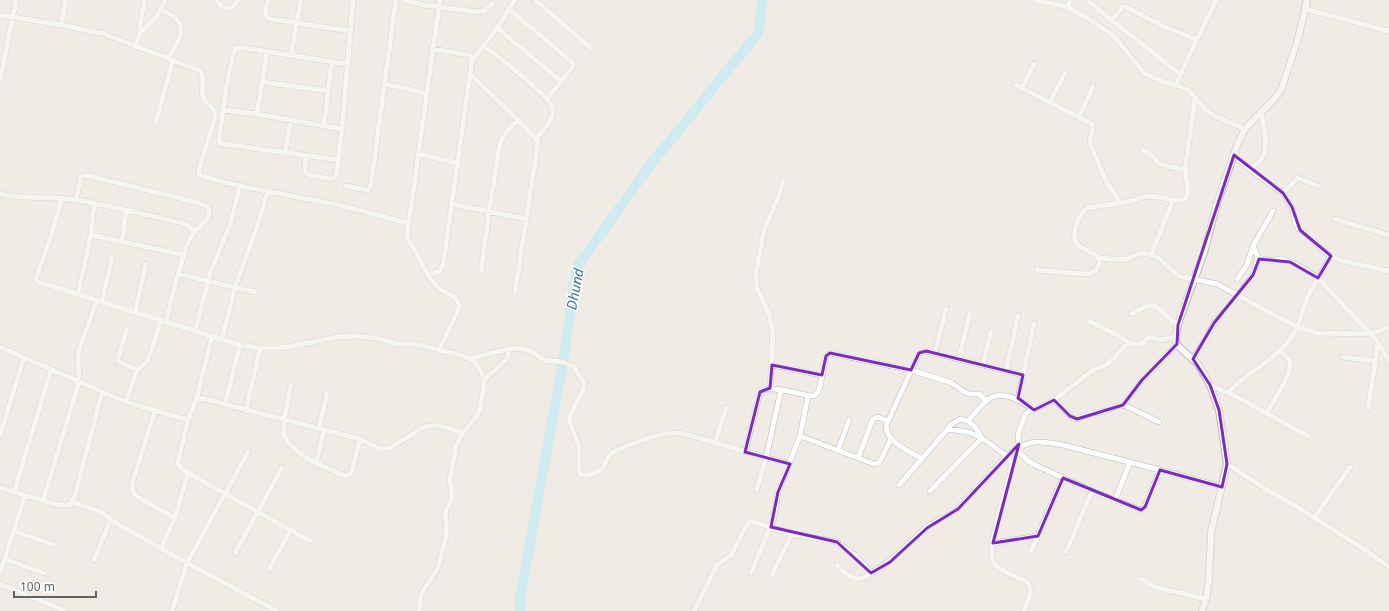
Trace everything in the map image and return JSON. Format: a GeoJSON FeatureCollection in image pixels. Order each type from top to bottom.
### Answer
{"type":"FeatureCollection","features":[{"type":"Feature","properties":{"kind":"street"},"geometry":{"type":"LineString","coordinates":[[0,81],[2,58],[16,0]]}},
{"type":"Feature","properties":{"kind":"street"},"geometry":{"type":"LineString","coordinates":[[61,25],[66,0]]}},
{"type":"Feature","properties":{"kind":"street"},"geometry":{"type":"LineString","coordinates":[[135,46],[140,33],[141,18],[145,0]]}},
{"type":"Feature","properties":{"kind":"street"},"geometry":{"type":"LineString","coordinates":[[140,33],[152,22],[165,0]]}},
{"type":"Feature","properties":{"kind":"street"},"geometry":{"type":"LineString","coordinates":[[216,0],[223,7],[230,9],[238,0]]}},
{"type":"Feature","properties":{"kind":"street"},"geometry":{"type":"LineString","coordinates":[[268,0],[265,13],[267,17],[271,19],[350,31]]}},
{"type":"Feature","properties":{"kind":"street"},"geometry":{"type":"LineString","coordinates":[[292,55],[302,0]]}},
{"type":"Feature","properties":{"kind":"street"},"geometry":{"type":"LineString","coordinates":[[306,156],[306,174],[330,179],[336,177],[342,129],[353,0]]}},
{"type":"Feature","properties":{"kind":"street"},"geometry":{"type":"LineString","coordinates":[[346,186],[364,190],[368,190],[369,188],[396,0]]}},
{"type":"Feature","properties":{"kind":"street"},"geometry":{"type":"LineString","coordinates":[[404,0],[478,12],[483,11],[492,4]]}},
{"type":"Feature","properties":{"kind":"street"},"geometry":{"type":"LineString","coordinates":[[440,0],[408,223],[408,240],[417,254],[421,265],[440,289],[455,297],[459,304],[459,308],[440,350]]}},
{"type":"Feature","properties":{"kind":"street"},"geometry":{"type":"LineString","coordinates":[[429,274],[439,272],[443,265],[472,61],[497,28],[515,0]]}},
{"type":"Feature","properties":{"kind":"street"},"geometry":{"type":"LineString","coordinates":[[535,0],[591,48]]}},
{"type":"Feature","properties":{"kind":"street"},"geometry":{"type":"LineString","coordinates":[[1035,0],[1068,7],[1111,34],[1126,49],[1144,73],[1156,79],[1188,90],[1207,111],[1245,129]]}},
{"type":"Feature","properties":{"kind":"street"},"geometry":{"type":"LineString","coordinates":[[1068,7],[1070,0]]}},
{"type":"Feature","properties":{"kind":"street"},"geometry":{"type":"LineString","coordinates":[[1176,85],[1216,0]]}},
{"type":"Feature","properties":{"kind":"street"},"geometry":{"type":"LineString","coordinates":[[1123,405],[1142,380],[1176,341],[1178,325],[1204,253],[1217,203],[1234,155],[1245,129],[1275,98],[1280,90],[1298,39],[1307,0]]}},
{"type":"Feature","properties":{"kind":"street"},"geometry":{"type":"LineString","coordinates":[[1090,2],[1180,74]]}},
{"type":"Feature","properties":{"kind":"street"},"geometry":{"type":"LineString","coordinates":[[1112,20],[1123,7],[1126,7],[1164,26],[1197,40]]}},
{"type":"Feature","properties":{"kind":"street"},"geometry":{"type":"LineString","coordinates":[[156,122],[171,59],[181,27],[175,18],[161,9]]}},
{"type":"Feature","properties":{"kind":"street"},"geometry":{"type":"LineString","coordinates":[[509,9],[573,63],[573,66],[548,99]]}},
{"type":"Feature","properties":{"kind":"street"},"geometry":{"type":"LineString","coordinates":[[1305,9],[1389,30]]}},
{"type":"Feature","properties":{"kind":"street"},"geometry":{"type":"LineString","coordinates":[[0,15],[104,34],[201,71],[204,99],[215,112],[200,165],[200,174],[204,177],[268,192],[340,205],[408,223]]}},
{"type":"Feature","properties":{"kind":"street"},"geometry":{"type":"LineString","coordinates":[[497,28],[561,81]]}},
{"type":"Feature","properties":{"kind":"street"},"geometry":{"type":"LineString","coordinates":[[484,46],[548,99],[552,104],[554,109],[552,115],[546,127],[536,139]]}},
{"type":"Feature","properties":{"kind":"street"},"geometry":{"type":"LineString","coordinates":[[338,160],[224,144],[220,143],[219,138],[234,50],[236,48],[240,47],[347,64]]}},
{"type":"Feature","properties":{"kind":"street"},"geometry":{"type":"LineString","coordinates":[[432,50],[469,55],[472,61]]}},
{"type":"Feature","properties":{"kind":"street"},"geometry":{"type":"LineString","coordinates":[[257,114],[267,51]]}},
{"type":"Feature","properties":{"kind":"street"},"geometry":{"type":"LineString","coordinates":[[324,125],[332,61]]}},
{"type":"Feature","properties":{"kind":"street"},"geometry":{"type":"LineString","coordinates":[[1022,88],[1034,64]]}},
{"type":"Feature","properties":{"kind":"street"},"geometry":{"type":"LineString","coordinates":[[1050,102],[1065,73]]}},
{"type":"Feature","properties":{"kind":"street"},"geometry":{"type":"LineString","coordinates":[[470,74],[518,120],[538,143],[515,292]]}},
{"type":"Feature","properties":{"kind":"street"},"geometry":{"type":"LineString","coordinates":[[262,82],[328,91]]}},
{"type":"Feature","properties":{"kind":"street"},"geometry":{"type":"LineString","coordinates":[[385,84],[426,93]]}},
{"type":"Feature","properties":{"kind":"street"},"geometry":{"type":"LineString","coordinates":[[1016,85],[1092,124],[1093,127],[1090,141],[1091,146],[1107,183],[1121,203]]}},
{"type":"Feature","properties":{"kind":"street"},"geometry":{"type":"LineString","coordinates":[[1079,117],[1093,86]]}},
{"type":"Feature","properties":{"kind":"street"},"geometry":{"type":"LineString","coordinates":[[1195,97],[1185,170],[1188,189],[1187,196],[1183,200],[1173,200],[1152,196],[1121,203],[1087,208],[1078,219],[1075,228],[1074,240],[1078,245],[1099,258],[1129,260],[1141,253],[1150,254],[1160,259],[1178,276],[1217,284],[1297,328],[1325,334],[1371,334],[1389,327]]}},
{"type":"Feature","properties":{"kind":"street"},"geometry":{"type":"LineString","coordinates":[[223,110],[257,114],[342,129]]}},
{"type":"Feature","properties":{"kind":"street"},"geometry":{"type":"LineString","coordinates":[[1249,168],[1262,159],[1265,149],[1261,113]]}},
{"type":"Feature","properties":{"kind":"street"},"geometry":{"type":"LineString","coordinates":[[285,153],[291,120]]}},
{"type":"Feature","properties":{"kind":"street"},"geometry":{"type":"LineString","coordinates":[[481,271],[500,143],[507,131],[518,120]]}},
{"type":"Feature","properties":{"kind":"street"},"geometry":{"type":"LineString","coordinates":[[1143,150],[1153,156],[1160,164],[1185,170]]}},
{"type":"Feature","properties":{"kind":"street"},"geometry":{"type":"LineString","coordinates":[[418,154],[457,163]]}},
{"type":"Feature","properties":{"kind":"street"},"geometry":{"type":"LineString","coordinates":[[1234,155],[1283,193],[1292,207],[1296,225],[1331,256],[1339,260],[1389,271]]}},
{"type":"Feature","properties":{"kind":"street"},"geometry":{"type":"LineString","coordinates":[[76,200],[81,177],[86,175],[199,203],[208,208],[209,213],[206,221],[194,231],[190,239],[164,321],[148,359],[137,370],[126,402]]}},
{"type":"Feature","properties":{"kind":"street"},"geometry":{"type":"LineString","coordinates":[[1283,193],[1298,178],[1318,186]]}},
{"type":"Feature","properties":{"kind":"street"},"geometry":{"type":"LineString","coordinates":[[770,389],[773,332],[769,314],[757,288],[756,281],[764,230],[783,180]]}},
{"type":"Feature","properties":{"kind":"street"},"geometry":{"type":"LineString","coordinates":[[195,331],[213,264],[230,225],[240,186]]}},
{"type":"Feature","properties":{"kind":"street"},"geometry":{"type":"LineString","coordinates":[[222,339],[235,287],[268,192]]}},
{"type":"Feature","properties":{"kind":"street"},"geometry":{"type":"LineString","coordinates":[[0,194],[24,198],[62,198],[76,200],[126,210],[187,225],[194,231]]}},
{"type":"Feature","properties":{"kind":"street"},"geometry":{"type":"LineString","coordinates":[[62,198],[36,281],[240,345],[260,348],[282,348],[346,336],[375,338],[398,344],[421,345],[470,359],[476,363],[484,380],[480,409],[477,416],[463,433],[456,445],[450,479],[452,496],[445,513],[447,527],[446,537],[438,568],[421,594],[419,611]]}},
{"type":"Feature","properties":{"kind":"street"},"geometry":{"type":"LineString","coordinates":[[1150,254],[1173,200]]}},
{"type":"Feature","properties":{"kind":"street"},"geometry":{"type":"LineString","coordinates":[[78,294],[91,235],[94,204]]}},
{"type":"Feature","properties":{"kind":"street"},"geometry":{"type":"LineString","coordinates":[[452,204],[526,219]]}},
{"type":"Feature","properties":{"kind":"street"},"geometry":{"type":"LineString","coordinates":[[122,242],[126,210]]}},
{"type":"Feature","properties":{"kind":"street"},"geometry":{"type":"LineString","coordinates":[[1237,279],[1247,265],[1253,246],[1273,211]]}},
{"type":"Feature","properties":{"kind":"street"},"geometry":{"type":"LineString","coordinates":[[1335,219],[1389,235]]}},
{"type":"Feature","properties":{"kind":"street"},"geometry":{"type":"LineString","coordinates":[[91,235],[184,255]]}},
{"type":"Feature","properties":{"kind":"street"},"geometry":{"type":"LineString","coordinates":[[1193,359],[1214,323],[1230,306],[1253,275],[1258,258],[1253,246]]}},
{"type":"Feature","properties":{"kind":"street"},"geometry":{"type":"LineString","coordinates":[[1228,393],[1242,380],[1280,351],[1292,337],[1303,313],[1307,298],[1331,256]]}},
{"type":"Feature","properties":{"kind":"street"},"geometry":{"type":"LineString","coordinates":[[43,501],[79,382],[78,353],[99,301],[112,258]]}},
{"type":"Feature","properties":{"kind":"street"},"geometry":{"type":"LineString","coordinates":[[1037,270],[1090,274],[1096,270],[1100,262],[1099,258]]}},
{"type":"Feature","properties":{"kind":"street"},"geometry":{"type":"LineString","coordinates":[[1258,258],[1270,261],[1280,259],[1290,262],[1303,268],[1318,278],[1378,342],[1389,361]]}},
{"type":"Feature","properties":{"kind":"street"},"geometry":{"type":"LineString","coordinates":[[135,312],[146,264]]}},
{"type":"Feature","properties":{"kind":"street"},"geometry":{"type":"LineString","coordinates":[[178,274],[256,292]]}},
{"type":"Feature","properties":{"kind":"street"},"geometry":{"type":"LineString","coordinates":[[1132,314],[1148,305],[1151,305],[1155,306],[1178,325]]}},
{"type":"Feature","properties":{"kind":"street"},"geometry":{"type":"LineString","coordinates":[[935,353],[946,309]]}},
{"type":"Feature","properties":{"kind":"street"},"geometry":{"type":"LineString","coordinates":[[959,359],[970,313]]}},
{"type":"Feature","properties":{"kind":"street"},"geometry":{"type":"LineString","coordinates":[[1006,370],[1018,316]]}},
{"type":"Feature","properties":{"kind":"street"},"geometry":{"type":"LineString","coordinates":[[1089,321],[1132,344]]}},
{"type":"Feature","properties":{"kind":"street"},"geometry":{"type":"LineString","coordinates":[[1018,399],[1034,324]]}},
{"type":"Feature","properties":{"kind":"street"},"geometry":{"type":"LineString","coordinates":[[128,328],[118,361],[137,370]]}},
{"type":"Feature","properties":{"kind":"street"},"geometry":{"type":"LineString","coordinates":[[983,364],[991,331]]}},
{"type":"Feature","properties":{"kind":"street"},"geometry":{"type":"LineString","coordinates":[[212,336],[196,397],[188,420],[178,466],[310,541]]}},
{"type":"Feature","properties":{"kind":"street"},"geometry":{"type":"LineString","coordinates":[[1160,470],[1143,509],[1137,510],[1028,461],[1018,444],[1019,431],[1025,415],[1054,400],[1093,370],[1110,362],[1125,346],[1141,344],[1149,337],[1161,340],[1176,341],[1198,364],[1210,385],[1219,410],[1227,464],[1211,533],[1209,579],[1206,599],[1202,611]]}},
{"type":"Feature","properties":{"kind":"street"},"geometry":{"type":"LineString","coordinates":[[1368,409],[1378,342]]}},
{"type":"Feature","properties":{"kind":"street"},"geometry":{"type":"LineString","coordinates":[[225,405],[240,345]]}},
{"type":"Feature","properties":{"kind":"street"},"geometry":{"type":"LineString","coordinates":[[0,347],[126,402],[188,420]]}},
{"type":"Feature","properties":{"kind":"street"},"geometry":{"type":"LineString","coordinates":[[1383,350],[1389,347]]}},
{"type":"Feature","properties":{"kind":"street"},"geometry":{"type":"LineString","coordinates":[[246,410],[260,348]]}},
{"type":"Feature","properties":{"kind":"street"},"geometry":{"type":"LineString","coordinates":[[470,359],[510,348],[525,349],[544,360],[568,364],[574,367],[584,383],[584,388],[572,411],[570,419],[579,448],[580,474],[590,474],[600,470],[604,466],[608,455],[613,452],[665,433],[681,433],[789,464]]}},
{"type":"Feature","properties":{"kind":"street"},"geometry":{"type":"LineString","coordinates":[[484,380],[507,359],[510,348]]}},
{"type":"Feature","properties":{"kind":"street"},"geometry":{"type":"LineString","coordinates":[[922,459],[891,439],[887,430],[888,421],[919,353],[926,351],[1023,375]]}},
{"type":"Feature","properties":{"kind":"street"},"geometry":{"type":"LineString","coordinates":[[1266,413],[1284,383],[1290,369],[1290,360],[1280,351]]}},
{"type":"Feature","properties":{"kind":"street"},"geometry":{"type":"LineString","coordinates":[[745,452],[760,392],[762,390],[770,389],[808,396],[818,394],[826,356],[830,353],[911,370],[952,383],[964,392],[979,394],[987,400]]}},
{"type":"Feature","properties":{"kind":"street"},"geometry":{"type":"LineString","coordinates":[[1343,357],[1376,361]]}},
{"type":"Feature","properties":{"kind":"street"},"geometry":{"type":"LineString","coordinates":[[0,435],[24,358]]}},
{"type":"Feature","properties":{"kind":"street"},"geometry":{"type":"LineString","coordinates":[[772,365],[822,375]]}},
{"type":"Feature","properties":{"kind":"street"},"geometry":{"type":"LineString","coordinates":[[14,492],[51,370]]}},
{"type":"Feature","properties":{"kind":"street"},"geometry":{"type":"LineString","coordinates":[[291,385],[284,420],[284,432],[286,440],[303,456],[316,464],[345,476],[349,475],[351,474],[360,439]]}},
{"type":"Feature","properties":{"kind":"street"},"geometry":{"type":"LineString","coordinates":[[1210,385],[1228,393],[1308,436]]}},
{"type":"Feature","properties":{"kind":"street"},"geometry":{"type":"LineString","coordinates":[[757,489],[766,458],[781,390]]}},
{"type":"Feature","properties":{"kind":"street"},"geometry":{"type":"LineString","coordinates":[[0,488],[43,501],[66,506],[70,505],[102,392]]}},
{"type":"Feature","properties":{"kind":"street"},"geometry":{"type":"LineString","coordinates":[[316,464],[327,394]]}},
{"type":"Feature","properties":{"kind":"street"},"geometry":{"type":"LineString","coordinates":[[750,573],[774,518],[778,492],[800,436],[808,396]]}},
{"type":"Feature","properties":{"kind":"street"},"geometry":{"type":"LineString","coordinates":[[968,421],[987,400],[997,396],[1018,399],[1034,410]]}},
{"type":"Feature","properties":{"kind":"street"},"geometry":{"type":"LineString","coordinates":[[196,397],[360,439],[380,449],[390,448],[427,426],[437,426],[463,433]]}},
{"type":"Feature","properties":{"kind":"street"},"geometry":{"type":"LineString","coordinates":[[1054,400],[1070,416],[1077,418],[1105,411],[1120,404],[1159,422]]}},
{"type":"Feature","properties":{"kind":"street"},"geometry":{"type":"LineString","coordinates":[[715,443],[726,408]]}},
{"type":"Feature","properties":{"kind":"street"},"geometry":{"type":"LineString","coordinates":[[155,411],[132,488],[134,494],[138,497],[175,518]]}},
{"type":"Feature","properties":{"kind":"street"},"geometry":{"type":"LineString","coordinates":[[858,458],[873,419],[878,417],[888,421]]}},
{"type":"Feature","properties":{"kind":"street"},"geometry":{"type":"LineString","coordinates":[[899,485],[947,429],[960,419],[968,421],[976,428],[982,438]]}},
{"type":"Feature","properties":{"kind":"street"},"geometry":{"type":"LineString","coordinates":[[838,450],[849,420]]}},
{"type":"Feature","properties":{"kind":"street"},"geometry":{"type":"LineString","coordinates":[[947,429],[962,431],[982,438],[1005,454],[1011,461],[1011,470],[998,516],[993,543],[992,560],[995,565],[1029,584],[1031,593],[1024,611]]}},
{"type":"Feature","properties":{"kind":"street"},"geometry":{"type":"LineString","coordinates":[[800,436],[874,464],[880,461],[891,439]]}},
{"type":"Feature","properties":{"kind":"street"},"geometry":{"type":"LineString","coordinates":[[930,491],[982,438]]}},
{"type":"Feature","properties":{"kind":"street"},"geometry":{"type":"LineString","coordinates":[[837,565],[849,576],[859,579],[890,562],[927,528],[955,512],[1005,454],[1018,444],[1047,442],[1130,462],[1222,487]]}},
{"type":"Feature","properties":{"kind":"street"},"geometry":{"type":"LineString","coordinates":[[172,611],[187,563],[248,452]]}},
{"type":"Feature","properties":{"kind":"street"},"geometry":{"type":"LineString","coordinates":[[1115,500],[1130,462]]}},
{"type":"Feature","properties":{"kind":"street"},"geometry":{"type":"LineString","coordinates":[[1227,464],[1367,551],[1389,567]]}},
{"type":"Feature","properties":{"kind":"street"},"geometry":{"type":"LineString","coordinates":[[1314,518],[1350,466]]}},
{"type":"Feature","properties":{"kind":"street"},"geometry":{"type":"LineString","coordinates":[[235,553],[282,468]]}},
{"type":"Feature","properties":{"kind":"street"},"geometry":{"type":"LineString","coordinates":[[161,548],[175,518],[188,473]]}},
{"type":"Feature","properties":{"kind":"street"},"geometry":{"type":"LineString","coordinates":[[1031,551],[1063,478]]}},
{"type":"Feature","properties":{"kind":"street"},"geometry":{"type":"LineString","coordinates":[[1066,552],[1092,491]]}},
{"type":"Feature","properties":{"kind":"street"},"geometry":{"type":"LineString","coordinates":[[0,573],[25,496]]}},
{"type":"Feature","properties":{"kind":"street"},"geometry":{"type":"LineString","coordinates":[[72,502],[97,509],[111,519],[187,563],[277,611]]}},
{"type":"Feature","properties":{"kind":"street"},"geometry":{"type":"LineString","coordinates":[[94,560],[111,519]]}},
{"type":"Feature","properties":{"kind":"street"},"geometry":{"type":"LineString","coordinates":[[694,611],[713,571],[720,562],[731,555],[749,522],[754,522],[792,534],[837,542],[856,556],[871,573]]}},
{"type":"Feature","properties":{"kind":"street"},"geometry":{"type":"LineString","coordinates":[[269,569],[291,530]]}},
{"type":"Feature","properties":{"kind":"street"},"geometry":{"type":"LineString","coordinates":[[14,531],[54,545]]}},
{"type":"Feature","properties":{"kind":"street"},"geometry":{"type":"LineString","coordinates":[[772,575],[792,534]]}},
{"type":"Feature","properties":{"kind":"street"},"geometry":{"type":"LineString","coordinates":[[993,543],[1038,536]]}},
{"type":"Feature","properties":{"kind":"street"},"geometry":{"type":"LineString","coordinates":[[5,559],[44,573]]}},
{"type":"Feature","properties":{"kind":"street"},"geometry":{"type":"LineString","coordinates":[[1141,579],[1155,587],[1206,599]]}},
{"type":"Feature","properties":{"kind":"street"},"geometry":{"type":"LineString","coordinates":[[0,584],[54,609],[66,611]]}},
{"type":"Feature","properties":{"kind":"highlighted area"},"geometry":{"type":"Polygon","coordinates":[[[1234,155],[1283,193],[1292,207],[1300,230],[1331,256],[1318,278],[1290,262],[1259,259],[1253,275],[1214,323],[1193,359],[1210,385],[1219,410],[1227,464],[1222,487],[1160,470],[1145,507],[1141,510],[1063,478],[1038,536],[993,543],[1019,444],[958,509],[927,528],[890,562],[871,573],[837,542],[771,527],[778,492],[790,464],[745,452],[760,392],[770,388],[772,365],[822,375],[826,356],[830,353],[911,370],[919,353],[926,351],[1023,375],[1018,398],[1034,410],[1054,400],[1070,416],[1077,419],[1123,405],[1142,380],[1177,344],[1178,325],[1234,155]]]}},
{"type":"Feature","properties":{"kind":"waterway","name":"Dhund"},"geometry":{"type":"LineString","coordinates":[[520,611],[520,598],[563,362],[577,267],[651,164],[759,32],[762,0]]}}]}
